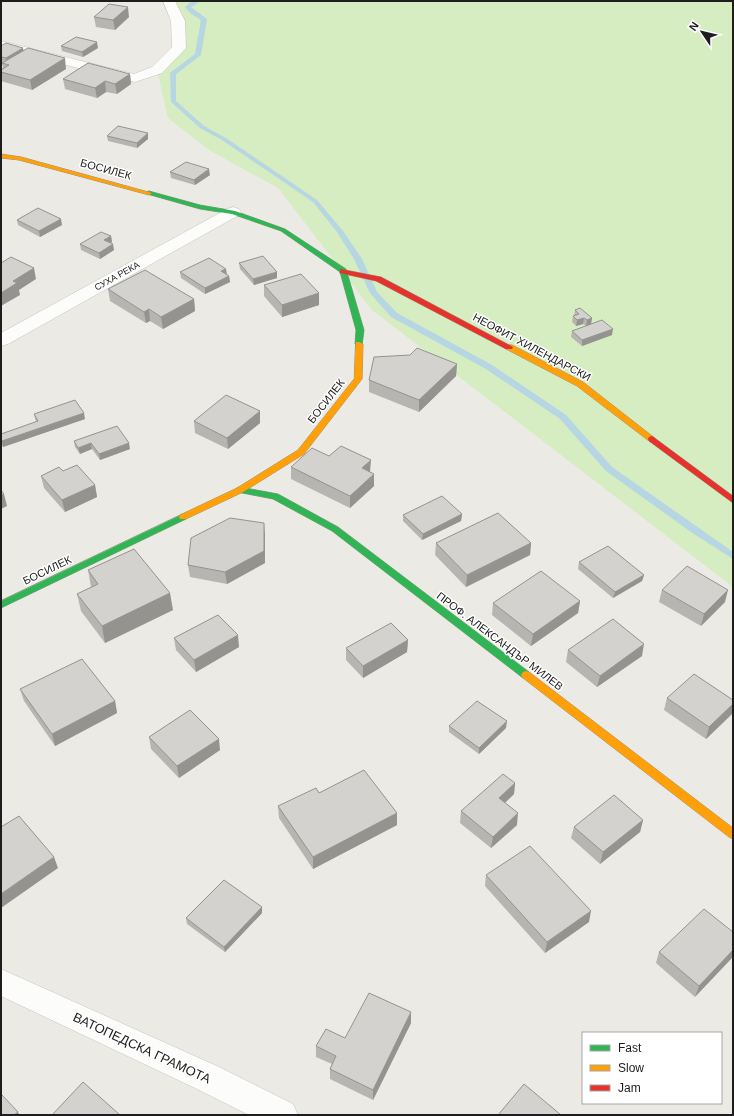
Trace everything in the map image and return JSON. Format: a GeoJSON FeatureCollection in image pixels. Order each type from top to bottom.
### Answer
{"type":"FeatureCollection","features":[{"type":"Feature","properties":{"kind":"street"},"geometry":{"type":"LineString","coordinates":[[1,45],[135,78],[157,70],[179,48],[178,20],[169,1]]}},
{"type":"Feature","properties":{"kind":"street","name":"БОСИЛЕК"},"geometry":{"type":"LineString","coordinates":[[1,156],[19,158],[200,207],[233,212],[283,230],[343,271],[360,330],[358,379],[301,452],[240,490],[1,605]]}},
{"type":"Feature","properties":{"kind":"street","name":"СУХА РЕКА"},"geometry":{"type":"LineString","coordinates":[[1,340],[233,212]]}},
{"type":"Feature","properties":{"kind":"street","name":"НЕОФИТ ХИЛЕНДАРСКИ"},"geometry":{"type":"LineString","coordinates":[[343,271],[378,279],[580,384],[733,500]]}},
{"type":"Feature","properties":{"kind":"street","name":"ПРОФ. АЛЕКСАНДЪР МИЛЕВ"},"geometry":{"type":"LineString","coordinates":[[240,490],[275,496],[335,529],[733,834]]}},
{"type":"Feature","properties":{"kind":"street","name":"ВАТОПЕДСКА ГРАМОТА"},"geometry":{"type":"LineString","coordinates":[[1,982],[208,1078],[282,1115]]}},
{"type":"Feature","properties":{"kind":"green space"},"geometry":{"type":"Polygon","coordinates":[[[169,1],[733,1],[733,587],[372,310],[278,188],[209,150],[168,118],[157,70],[179,48],[169,1]]]}},
{"type":"Feature","properties":{"kind":"building"},"geometry":{"type":"Polygon","coordinates":[[[109,4],[128,7],[113,20],[94,17],[109,4]]]}},
{"type":"Feature","properties":{"kind":"building"},"geometry":{"type":"Polygon","coordinates":[[[76,37],[97,42],[82,52],[61,46],[76,37]]]}},
{"type":"Feature","properties":{"kind":"building"},"geometry":{"type":"Polygon","coordinates":[[[6,43],[23,48],[6,58],[1,57],[1,46],[6,43]]]}},
{"type":"Feature","properties":{"kind":"building"},"geometry":{"type":"Polygon","coordinates":[[[28,48],[65,58],[30,80],[1,72],[1,70],[9,65],[2,63],[28,48]]]}},
{"type":"Feature","properties":{"kind":"building"},"geometry":{"type":"Polygon","coordinates":[[[88,63],[130,74],[115,84],[105,81],[95,88],[63,79],[88,63]]]}},
{"type":"Feature","properties":{"kind":"building"},"geometry":{"type":"Polygon","coordinates":[[[118,126],[148,133],[137,143],[107,136],[118,126]]]}},
{"type":"Feature","properties":{"kind":"building"},"geometry":{"type":"Polygon","coordinates":[[[186,162],[209,169],[194,180],[170,172],[186,162]]]}},
{"type":"Feature","properties":{"kind":"building"},"geometry":{"type":"Polygon","coordinates":[[[38,208],[61,219],[39,231],[17,220],[38,208]]]}},
{"type":"Feature","properties":{"kind":"building"},"geometry":{"type":"Polygon","coordinates":[[[101,232],[111,236],[104,240],[113,244],[99,253],[80,244],[101,232]]]}},
{"type":"Feature","properties":{"kind":"building"},"geometry":{"type":"Polygon","coordinates":[[[263,256],[277,272],[253,279],[239,263],[263,256]]]}},
{"type":"Feature","properties":{"kind":"building"},"geometry":{"type":"Polygon","coordinates":[[[11,257],[34,268],[13,281],[17,283],[1,293],[1,263],[11,257]]]}},
{"type":"Feature","properties":{"kind":"building"},"geometry":{"type":"Polygon","coordinates":[[[209,258],[226,269],[221,271],[229,276],[205,288],[180,272],[209,258]]]}},
{"type":"Feature","properties":{"kind":"building"},"geometry":{"type":"Polygon","coordinates":[[[145,270],[194,299],[161,317],[149,309],[144,312],[108,289],[145,270]]]}},
{"type":"Feature","properties":{"kind":"building"},"geometry":{"type":"Polygon","coordinates":[[[301,274],[319,293],[282,305],[264,285],[301,274]]]}},
{"type":"Feature","properties":{"kind":"building"},"geometry":{"type":"Polygon","coordinates":[[[580,308],[592,318],[587,320],[584,318],[577,320],[573,316],[579,314],[575,310],[580,308]]]}},
{"type":"Feature","properties":{"kind":"building"},"geometry":{"type":"Polygon","coordinates":[[[602,320],[613,329],[582,340],[572,331],[602,320]]]}},
{"type":"Feature","properties":{"kind":"building"},"geometry":{"type":"Polygon","coordinates":[[[417,348],[457,364],[419,400],[369,380],[374,357],[410,355],[417,348]]]}},
{"type":"Feature","properties":{"kind":"building"},"geometry":{"type":"Polygon","coordinates":[[[226,395],[260,411],[227,438],[194,421],[226,395]]]}},
{"type":"Feature","properties":{"kind":"building"},"geometry":{"type":"Polygon","coordinates":[[[75,400],[84,413],[2,441],[1,440],[1,434],[38,421],[34,414],[75,400]]]}},
{"type":"Feature","properties":{"kind":"building"},"geometry":{"type":"Polygon","coordinates":[[[117,426],[129,443],[99,454],[91,443],[78,448],[74,441],[117,426]]]}},
{"type":"Feature","properties":{"kind":"building"},"geometry":{"type":"Polygon","coordinates":[[[341,446],[371,460],[362,468],[374,474],[350,496],[291,467],[312,448],[329,456],[341,446]]]}},
{"type":"Feature","properties":{"kind":"building"},"geometry":{"type":"Polygon","coordinates":[[[77,465],[95,485],[62,500],[41,476],[59,467],[63,471],[77,465]]]}},
{"type":"Feature","properties":{"kind":"building"},"geometry":{"type":"Polygon","coordinates":[[[442,496],[462,514],[423,534],[403,515],[442,496]]]}},
{"type":"Feature","properties":{"kind":"building"},"geometry":{"type":"Polygon","coordinates":[[[498,513],[531,543],[467,575],[436,543],[498,513]]]}},
{"type":"Feature","properties":{"kind":"building"},"geometry":{"type":"Polygon","coordinates":[[[230,518],[264,523],[264,551],[225,572],[188,565],[191,538],[230,518]]]}},
{"type":"Feature","properties":{"kind":"building"},"geometry":{"type":"Polygon","coordinates":[[[608,546],[644,575],[615,592],[579,562],[608,546]]]}},
{"type":"Feature","properties":{"kind":"building"},"geometry":{"type":"Polygon","coordinates":[[[134,549],[170,593],[102,626],[77,594],[98,584],[88,570],[134,549]]]}},
{"type":"Feature","properties":{"kind":"building"},"geometry":{"type":"Polygon","coordinates":[[[687,566],[728,590],[704,614],[662,590],[687,566]]]}},
{"type":"Feature","properties":{"kind":"building"},"geometry":{"type":"Polygon","coordinates":[[[541,571],[580,601],[533,634],[493,603],[541,571]]]}},
{"type":"Feature","properties":{"kind":"building"},"geometry":{"type":"Polygon","coordinates":[[[218,615],[238,635],[194,660],[174,638],[218,615]]]}},
{"type":"Feature","properties":{"kind":"building"},"geometry":{"type":"Polygon","coordinates":[[[613,619],[644,644],[600,676],[568,650],[613,619]]]}},
{"type":"Feature","properties":{"kind":"building"},"geometry":{"type":"Polygon","coordinates":[[[391,623],[408,640],[363,666],[346,648],[391,623]]]}},
{"type":"Feature","properties":{"kind":"building"},"geometry":{"type":"Polygon","coordinates":[[[82,659],[115,701],[52,734],[20,689],[82,659]]]}},
{"type":"Feature","properties":{"kind":"building"},"geometry":{"type":"Polygon","coordinates":[[[694,674],[733,700],[733,704],[709,727],[667,698],[694,674]]]}},
{"type":"Feature","properties":{"kind":"building"},"geometry":{"type":"Polygon","coordinates":[[[477,701],[507,721],[479,748],[449,726],[477,701]]]}},
{"type":"Feature","properties":{"kind":"building"},"geometry":{"type":"Polygon","coordinates":[[[190,710],[219,739],[177,766],[149,737],[190,710]]]}},
{"type":"Feature","properties":{"kind":"building"},"geometry":{"type":"Polygon","coordinates":[[[364,770],[397,813],[313,857],[278,806],[316,788],[319,793],[364,770]]]}},
{"type":"Feature","properties":{"kind":"building"},"geometry":{"type":"Polygon","coordinates":[[[503,774],[515,783],[499,798],[518,813],[493,837],[461,811],[503,774]]]}},
{"type":"Feature","properties":{"kind":"building"},"geometry":{"type":"Polygon","coordinates":[[[614,795],[643,820],[603,852],[574,827],[614,795]]]}},
{"type":"Feature","properties":{"kind":"building"},"geometry":{"type":"Polygon","coordinates":[[[19,816],[54,857],[1,894],[1,827],[19,816]]]}},
{"type":"Feature","properties":{"kind":"building"},"geometry":{"type":"Polygon","coordinates":[[[530,846],[591,911],[547,942],[486,875],[530,846]]]}},
{"type":"Feature","properties":{"kind":"building"},"geometry":{"type":"Polygon","coordinates":[[[224,880],[262,907],[224,947],[186,918],[224,880]]]}},
{"type":"Feature","properties":{"kind":"building"},"geometry":{"type":"Polygon","coordinates":[[[704,909],[733,932],[733,950],[699,986],[659,952],[704,909]]]}},
{"type":"Feature","properties":{"kind":"building"},"geometry":{"type":"Polygon","coordinates":[[[369,993],[411,1012],[373,1090],[330,1069],[336,1056],[316,1046],[326,1029],[345,1038],[369,993]]]}},
{"type":"Feature","properties":{"kind":"building"},"geometry":{"type":"Polygon","coordinates":[[[83,1082],[120,1115],[52,1115],[83,1082]]]}},
{"type":"Feature","properties":{"kind":"building"},"geometry":{"type":"Polygon","coordinates":[[[524,1084],[561,1115],[498,1115],[524,1084]]]}},
{"type":"Feature","properties":{"kind":"building"},"geometry":{"type":"Polygon","coordinates":[[[1,1094],[18,1112],[14,1115],[1,1115],[1,1094]]]}},
{"type":"Feature","properties":{"kind":"waterway"},"geometry":{"type":"LineString","coordinates":[[195,1],[195,3],[188,7],[192,12],[204,19],[198,55],[173,73],[173,101],[202,127],[224,139],[315,201],[340,231],[358,259],[374,293],[394,315],[489,367],[563,417],[609,469],[733,556]]}},
{"type":"Feature","properties":{"kind":"traffic: fast"},"geometry":{"type":"LineString","coordinates":[[149,193],[200,207],[233,212],[283,230],[343,271],[360,330],[359,344]]}},
{"type":"Feature","properties":{"kind":"traffic: fast"},"geometry":{"type":"LineString","coordinates":[[240,490],[275,496],[335,529],[526,675]]}},
{"type":"Feature","properties":{"kind":"traffic: fast"},"geometry":{"type":"LineString","coordinates":[[1,605],[183,517]]}},
{"type":"Feature","properties":{"kind":"traffic: slow"},"geometry":{"type":"LineString","coordinates":[[1,156],[19,158],[149,193]]}},
{"type":"Feature","properties":{"kind":"traffic: slow"},"geometry":{"type":"LineString","coordinates":[[183,517],[240,490],[301,452],[358,379],[359,344]]}},
{"type":"Feature","properties":{"kind":"traffic: slow"},"geometry":{"type":"LineString","coordinates":[[509,347],[580,384],[652,439]]}},
{"type":"Feature","properties":{"kind":"traffic: slow"},"geometry":{"type":"LineString","coordinates":[[526,675],[733,834]]}},
{"type":"Feature","properties":{"kind":"traffic: jam"},"geometry":{"type":"LineString","coordinates":[[343,271],[378,279],[509,347]]}},
{"type":"Feature","properties":{"kind":"traffic: jam"},"geometry":{"type":"LineString","coordinates":[[652,439],[733,500]]}}]}
